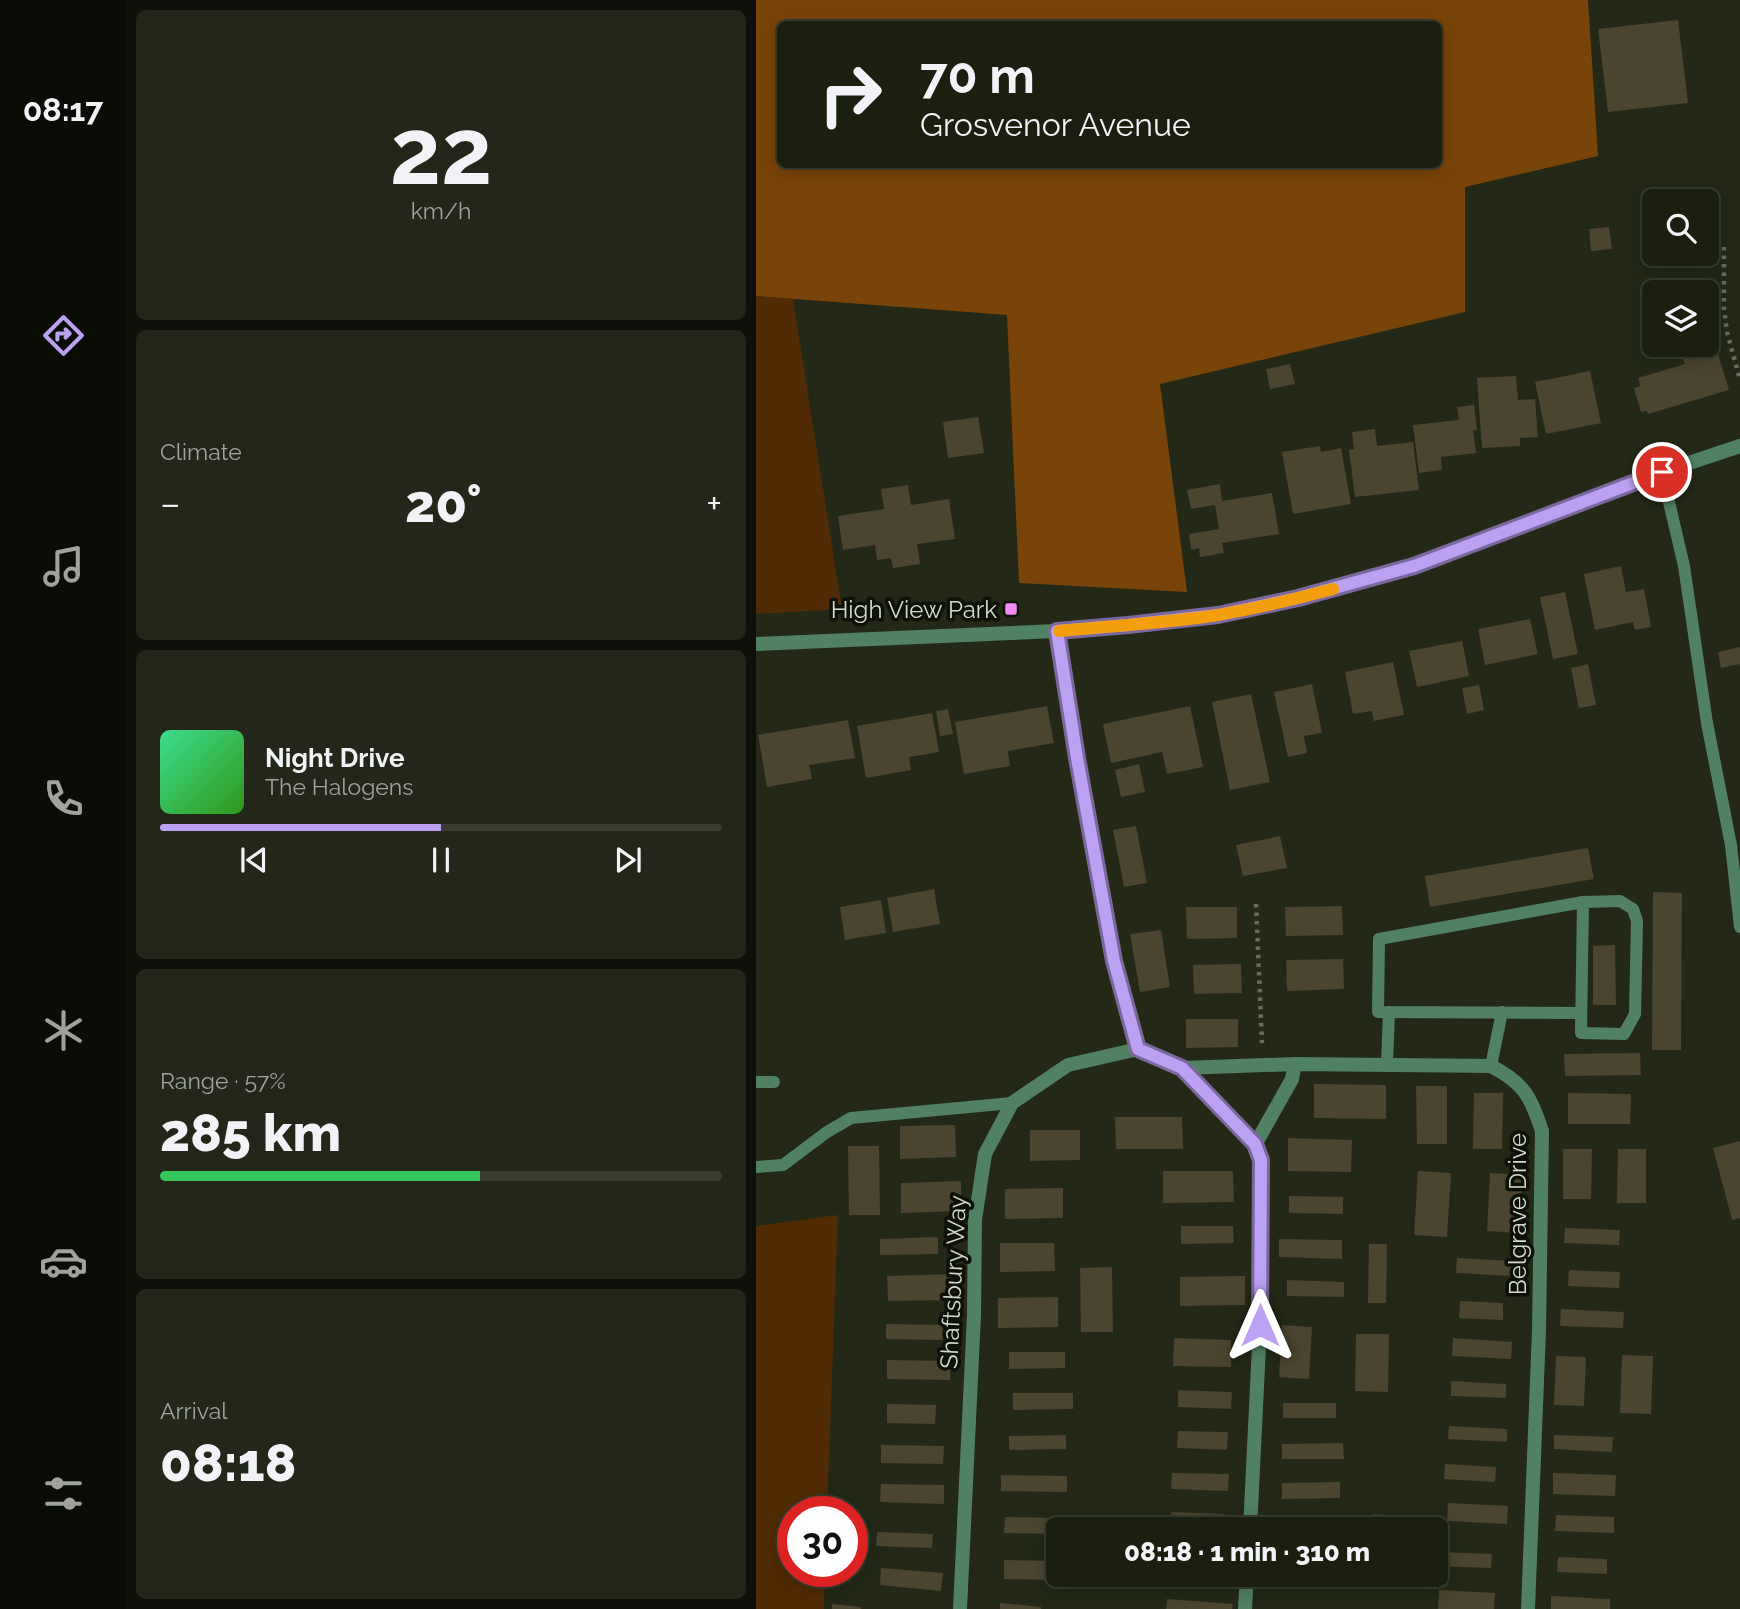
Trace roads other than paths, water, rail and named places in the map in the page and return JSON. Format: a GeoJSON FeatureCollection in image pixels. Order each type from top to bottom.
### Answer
{"type":"FeatureCollection","features":[{"type":"Feature","properties":{"kind":"street"},"geometry":{"type":"LineString","coordinates":[[756,644],[1057,631],[1218,615],[1298,598],[1414,566],[1662,472],[1740,446]]}},
{"type":"Feature","properties":{"kind":"street"},"geometry":{"type":"LineString","coordinates":[[1057,631],[1114,961],[1138,1049],[1182,1068],[1255,1144],[1261,1160],[1260,1325],[1251,1517]]}},
{"type":"Feature","properties":{"kind":"street","name":"Shaftsbury Way"},"geometry":{"type":"LineString","coordinates":[[960,1609],[974,1315],[975,1220],[985,1154],[1012,1102],[1068,1065],[1138,1049]]}},
{"type":"Feature","properties":{"kind":"street"},"geometry":{"type":"LineString","coordinates":[[1182,1068],[1295,1064],[1491,1066]]}},
{"type":"Feature","properties":{"kind":"street"},"geometry":{"type":"LineString","coordinates":[[1255,1144],[1292,1079],[1295,1064]]}},
{"type":"Feature","properties":{"kind":"street","name":"Belgrave Drive"},"geometry":{"type":"LineString","coordinates":[[1491,1066],[1507,1074],[1524,1089],[1534,1106],[1542,1131],[1539,1330],[1528,1609]]}},
{"type":"Feature","properties":{"kind":"street"},"geometry":{"type":"LineString","coordinates":[[1245,1609],[1246,1587]]}},
{"type":"Feature","properties":{"kind":"lane"},"geometry":{"type":"LineString","coordinates":[[1662,472],[1685,566],[1707,723],[1731,845],[1740,927]]}},
{"type":"Feature","properties":{"kind":"lane"},"geometry":{"type":"LineString","coordinates":[[1581,1013],[1378,1012],[1379,939],[1583,902],[1620,901],[1633,909],[1637,921],[1635,1014],[1624,1034],[1581,1033],[1583,902]]}},
{"type":"Feature","properties":{"kind":"lane"},"geometry":{"type":"LineString","coordinates":[[1387,1065],[1389,1012]]}},
{"type":"Feature","properties":{"kind":"lane"},"geometry":{"type":"LineString","coordinates":[[1491,1066],[1502,1012]]}},
{"type":"Feature","properties":{"kind":"lane"},"geometry":{"type":"LineString","coordinates":[[756,1082],[774,1082]]}},
{"type":"Feature","properties":{"kind":"lane"},"geometry":{"type":"LineString","coordinates":[[756,1167],[783,1165],[827,1132],[852,1118],[1012,1102]]}},
{"type":"Feature","properties":{"kind":"place","name":"High View Park"},"geometry":{"type":"Point","coordinates":[1011,609]}}]}
